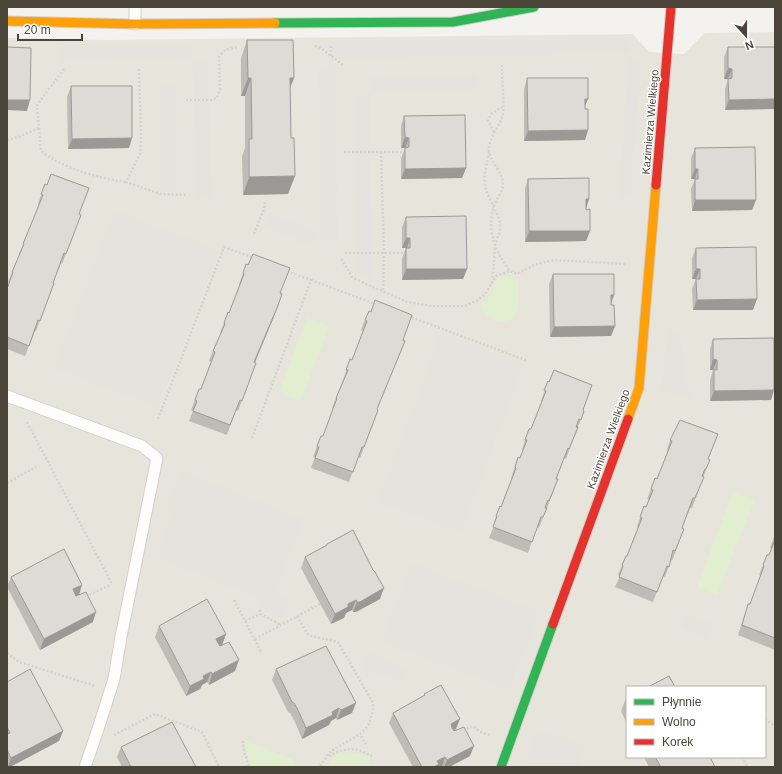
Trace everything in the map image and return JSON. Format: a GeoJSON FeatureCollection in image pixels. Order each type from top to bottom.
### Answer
{"type":"FeatureCollection","features":[{"type":"Feature","properties":{"kind":"street"},"geometry":{"type":"LineString","coordinates":[[7,21],[135,24],[453,22],[534,7]]}},
{"type":"Feature","properties":{"kind":"street","name":"Kazimierza Wielkiego"},"geometry":{"type":"LineString","coordinates":[[501,767],[639,388],[671,7]]}},
{"type":"Feature","properties":{"kind":"lane"},"geometry":{"type":"LineString","coordinates":[[135,7],[135,24]]}},
{"type":"Feature","properties":{"kind":"lane"},"geometry":{"type":"LineString","coordinates":[[7,396],[142,446],[157,458],[111,691],[85,767]]}},
{"type":"Feature","properties":{"kind":"path"},"geometry":{"type":"LineString","coordinates":[[310,46],[321,48],[343,65]]}},
{"type":"Feature","properties":{"kind":"path"},"geometry":{"type":"LineString","coordinates":[[186,100],[210,100],[217,98],[220,89],[219,57],[225,50],[234,47],[241,47]]}},
{"type":"Feature","properties":{"kind":"path"},"geometry":{"type":"LineString","coordinates":[[492,281],[495,261],[495,244],[499,236],[500,225],[494,205],[486,191],[484,184],[489,151],[494,132],[503,116],[502,65]]}},
{"type":"Feature","properties":{"kind":"path"},"geometry":{"type":"LineString","coordinates":[[64,69],[37,105],[41,151],[47,156],[84,173],[110,180],[126,182],[161,194],[187,194]]}},
{"type":"Feature","properties":{"kind":"path"},"geometry":{"type":"LineString","coordinates":[[126,182],[140,154],[139,69]]}},
{"type":"Feature","properties":{"kind":"path"},"geometry":{"type":"LineString","coordinates":[[494,132],[488,121],[491,114],[503,106]]}},
{"type":"Feature","properties":{"kind":"path"},"geometry":{"type":"LineString","coordinates":[[7,140],[39,128]]}},
{"type":"Feature","properties":{"kind":"path"},"geometry":{"type":"LineString","coordinates":[[489,151],[503,180],[501,194],[494,205],[490,230],[502,260],[510,271],[517,274],[534,265],[554,260],[627,264]]}},
{"type":"Feature","properties":{"kind":"path"},"geometry":{"type":"LineString","coordinates":[[344,152],[406,152]]}},
{"type":"Feature","properties":{"kind":"path"},"geometry":{"type":"LineString","coordinates":[[381,152],[384,253],[383,292]]}},
{"type":"Feature","properties":{"kind":"path"},"geometry":{"type":"LineString","coordinates":[[254,234],[264,208],[265,200]]}},
{"type":"Feature","properties":{"kind":"path"},"geometry":{"type":"LineString","coordinates":[[158,419],[224,247],[261,261]]}},
{"type":"Feature","properties":{"kind":"path"},"geometry":{"type":"LineString","coordinates":[[345,252],[406,253]]}},
{"type":"Feature","properties":{"kind":"path"},"geometry":{"type":"LineString","coordinates":[[340,259],[353,278],[407,302],[432,306],[465,306],[476,301],[485,294],[496,276],[510,271]]}},
{"type":"Feature","properties":{"kind":"path"},"geometry":{"type":"LineString","coordinates":[[282,269],[382,306]]}},
{"type":"Feature","properties":{"kind":"path"},"geometry":{"type":"LineString","coordinates":[[252,438],[311,280]]}},
{"type":"Feature","properties":{"kind":"path"},"geometry":{"type":"LineString","coordinates":[[402,314],[528,361]]}},
{"type":"Feature","properties":{"kind":"path"},"geometry":{"type":"LineString","coordinates":[[24,416],[112,584]]}},
{"type":"Feature","properties":{"kind":"path"},"geometry":{"type":"LineString","coordinates":[[7,483],[36,467]]}},
{"type":"Feature","properties":{"kind":"path"},"geometry":{"type":"LineString","coordinates":[[84,598],[115,582],[131,584]]}},
{"type":"Feature","properties":{"kind":"path"},"geometry":{"type":"LineString","coordinates":[[234,600],[261,652]]}},
{"type":"Feature","properties":{"kind":"path"},"geometry":{"type":"LineString","coordinates":[[255,639],[320,604]]}},
{"type":"Feature","properties":{"kind":"path"},"geometry":{"type":"LineString","coordinates":[[245,621],[260,614]]}},
{"type":"Feature","properties":{"kind":"path"},"geometry":{"type":"LineString","coordinates":[[260,614],[281,625]]}},
{"type":"Feature","properties":{"kind":"path"},"geometry":{"type":"LineString","coordinates":[[297,616],[307,633],[311,636],[338,642],[373,703],[373,712],[368,726],[360,734],[331,751],[319,767]]}},
{"type":"Feature","properties":{"kind":"path"},"geometry":{"type":"LineString","coordinates":[[7,653],[19,662],[111,691]]}},
{"type":"Feature","properties":{"kind":"path"},"geometry":{"type":"LineString","coordinates":[[96,735],[107,738],[155,714],[202,732],[219,767]]}},
{"type":"Feature","properties":{"kind":"path"},"geometry":{"type":"LineString","coordinates":[[766,720],[775,726]]}},
{"type":"Feature","properties":{"kind":"path"},"geometry":{"type":"LineString","coordinates":[[461,732],[473,726],[482,733],[493,736]]}},
{"type":"Feature","properties":{"kind":"path"},"geometry":{"type":"LineString","coordinates":[[361,736],[366,744]]}},
{"type":"Feature","properties":{"kind":"path"},"geometry":{"type":"LineString","coordinates":[[243,741],[249,767]]}},
{"type":"Feature","properties":{"kind":"path"},"geometry":{"type":"LineString","coordinates":[[327,757],[341,750],[352,749],[361,750],[372,756]]}},
{"type":"Feature","properties":{"kind":"path"},"geometry":{"type":"LineString","coordinates":[[743,758],[748,767]]}},
{"type":"Feature","properties":{"kind":"shaded area"},"geometry":{"type":"Polygon","coordinates":[[[775,32],[775,767],[7,767],[7,38],[107,40],[633,34],[649,52],[684,54],[705,33],[775,32]]]}},
{"type":"Feature","properties":{"kind":"shaded area"},"geometry":{"type":"Polygon","coordinates":[[[629,39],[629,53],[334,59],[334,41],[629,39]]]}},
{"type":"Feature","properties":{"kind":"shaded area"},"geometry":{"type":"Polygon","coordinates":[[[193,42],[193,59],[60,62],[60,45],[193,42]]]}},
{"type":"Feature","properties":{"kind":"shaded area"},"geometry":{"type":"Polygon","coordinates":[[[629,57],[642,59],[630,198],[619,197],[629,57]]]}},
{"type":"Feature","properties":{"kind":"shaded area"},"geometry":{"type":"Polygon","coordinates":[[[193,59],[209,59],[211,197],[196,198],[193,59]]]}},
{"type":"Feature","properties":{"kind":"shaded area"},"geometry":{"type":"Polygon","coordinates":[[[335,65],[338,241],[321,241],[318,66],[335,65]]]}},
{"type":"Feature","properties":{"kind":"shaded area"},"geometry":{"type":"Polygon","coordinates":[[[477,75],[477,90],[372,92],[371,77],[477,75]]]}},
{"type":"Feature","properties":{"kind":"shaded area"},"geometry":{"type":"Polygon","coordinates":[[[159,86],[176,86],[177,192],[161,192],[159,86]]]}},
{"type":"Feature","properties":{"kind":"shaded area"},"geometry":{"type":"Polygon","coordinates":[[[355,95],[370,95],[371,277],[355,277],[355,95]]]}},
{"type":"Feature","properties":{"kind":"shaded area"},"geometry":{"type":"Polygon","coordinates":[[[115,210],[219,250],[159,408],[54,369],[115,210]]]}},
{"type":"Feature","properties":{"kind":"shaded area"},"geometry":{"type":"Polygon","coordinates":[[[269,212],[317,231],[311,246],[263,227],[269,212]]]}},
{"type":"Feature","properties":{"kind":"shaded area"},"geometry":{"type":"Polygon","coordinates":[[[668,331],[681,331],[685,386],[693,400],[661,389],[668,331]]]}},
{"type":"Feature","properties":{"kind":"shaded area"},"geometry":{"type":"Polygon","coordinates":[[[441,332],[524,363],[461,533],[378,502],[441,332]]]}},
{"type":"Feature","properties":{"kind":"shaded area"},"geometry":{"type":"Polygon","coordinates":[[[181,470],[304,519],[275,591],[290,597],[282,618],[267,612],[255,596],[167,563],[157,552],[173,513],[166,509],[181,470]]]}},
{"type":"Feature","properties":{"kind":"shaded area"},"geometry":{"type":"Polygon","coordinates":[[[412,563],[539,611],[509,690],[382,642],[412,563]]]}},
{"type":"Feature","properties":{"kind":"shaded area"},"geometry":{"type":"Polygon","coordinates":[[[686,613],[714,624],[708,639],[681,628],[686,613]]]}},
{"type":"Feature","properties":{"kind":"shaded area"},"geometry":{"type":"Polygon","coordinates":[[[369,653],[409,669],[403,684],[363,668],[369,653]]]}},
{"type":"Feature","properties":{"kind":"shaded area"},"geometry":{"type":"Polygon","coordinates":[[[538,729],[585,744],[579,763],[590,767],[525,767],[538,729]]]}},
{"type":"Feature","properties":{"kind":"green space"},"geometry":{"type":"Polygon","coordinates":[[[505,275],[513,276],[518,279],[519,295],[517,311],[514,317],[510,320],[494,320],[481,309],[481,303],[489,297],[497,279],[505,275]]]}},
{"type":"Feature","properties":{"kind":"green space"},"geometry":{"type":"Polygon","coordinates":[[[307,318],[329,326],[301,401],[279,392],[307,318]]]}},
{"type":"Feature","properties":{"kind":"green space"},"geometry":{"type":"Polygon","coordinates":[[[733,491],[755,500],[717,595],[697,587],[733,491]]]}},
{"type":"Feature","properties":{"kind":"green space"},"geometry":{"type":"Polygon","coordinates":[[[245,741],[292,759],[298,767],[251,767],[245,741]]]}},
{"type":"Feature","properties":{"kind":"green space"},"geometry":{"type":"Polygon","coordinates":[[[347,752],[363,754],[370,759],[367,767],[325,767],[334,757],[347,752]]]}},
{"type":"Feature","properties":{"kind":"building"},"geometry":{"type":"Polygon","coordinates":[[[247,40],[293,40],[294,78],[290,78],[291,138],[294,138],[295,176],[249,177],[249,139],[252,139],[251,78],[248,78],[247,40]]]}},
{"type":"Feature","properties":{"kind":"building"},"geometry":{"type":"Polygon","coordinates":[[[7,47],[31,48],[30,100],[7,100],[7,47]]]}},
{"type":"Feature","properties":{"kind":"building"},"geometry":{"type":"Polygon","coordinates":[[[728,47],[775,47],[775,99],[729,100],[728,79],[732,78],[732,69],[728,68],[728,47]]]}},
{"type":"Feature","properties":{"kind":"building"},"geometry":{"type":"Polygon","coordinates":[[[527,78],[588,78],[588,99],[585,99],[585,109],[588,109],[588,130],[528,131],[527,78]]]}},
{"type":"Feature","properties":{"kind":"building"},"geometry":{"type":"Polygon","coordinates":[[[71,86],[132,86],[132,138],[72,139],[71,86]]]}},
{"type":"Feature","properties":{"kind":"building"},"geometry":{"type":"Polygon","coordinates":[[[465,115],[466,168],[405,169],[405,148],[409,147],[409,138],[405,137],[404,116],[465,115]]]}},
{"type":"Feature","properties":{"kind":"building"},"geometry":{"type":"Polygon","coordinates":[[[755,147],[756,200],[695,200],[695,179],[698,179],[698,169],[695,169],[695,148],[755,147]]]}},
{"type":"Feature","properties":{"kind":"building"},"geometry":{"type":"Polygon","coordinates":[[[51,174],[89,188],[79,214],[81,215],[66,254],[64,253],[40,321],[38,320],[29,346],[7,337],[7,289],[12,272],[43,195],[41,194],[45,184],[47,185],[51,174]]]}},
{"type":"Feature","properties":{"kind":"building"},"geometry":{"type":"Polygon","coordinates":[[[589,178],[589,199],[586,199],[586,210],[590,209],[590,231],[529,231],[528,179],[589,178]]]}},
{"type":"Feature","properties":{"kind":"building"},"geometry":{"type":"Polygon","coordinates":[[[466,216],[467,269],[406,269],[406,248],[410,248],[410,238],[406,238],[406,217],[466,216]]]}},
{"type":"Feature","properties":{"kind":"building"},"geometry":{"type":"Polygon","coordinates":[[[756,247],[757,299],[697,300],[696,279],[700,279],[700,269],[696,269],[696,248],[756,247]]]}},
{"type":"Feature","properties":{"kind":"building"},"geometry":{"type":"Polygon","coordinates":[[[253,254],[290,268],[280,293],[282,294],[277,308],[254,362],[256,363],[242,401],[240,400],[230,425],[193,411],[197,401],[195,400],[199,389],[201,389],[215,352],[213,351],[244,274],[246,264],[248,265],[253,254]]]}},
{"type":"Feature","properties":{"kind":"building"},"geometry":{"type":"Polygon","coordinates":[[[553,274],[614,274],[614,295],[611,295],[611,305],[614,305],[615,326],[554,327],[553,274]]]}},
{"type":"Feature","properties":{"kind":"building"},"geometry":{"type":"Polygon","coordinates":[[[375,300],[412,315],[403,340],[405,341],[353,472],[315,458],[319,447],[317,446],[321,436],[323,436],[336,398],[348,370],[346,370],[350,359],[352,360],[367,321],[365,320],[369,311],[371,312],[375,300]]]}},
{"type":"Feature","properties":{"kind":"building"},"geometry":{"type":"Polygon","coordinates":[[[774,338],[774,390],[714,391],[714,370],[717,370],[717,360],[713,359],[713,339],[774,338]]]}},
{"type":"Feature","properties":{"kind":"building"},"geometry":{"type":"Polygon","coordinates":[[[554,370],[592,385],[581,420],[579,419],[576,427],[578,427],[569,449],[568,448],[556,479],[558,479],[545,508],[547,508],[543,517],[541,517],[532,542],[493,527],[496,516],[516,468],[518,457],[520,458],[527,440],[525,440],[529,429],[531,429],[546,391],[544,390],[554,370]]]}},
{"type":"Feature","properties":{"kind":"building"},"geometry":{"type":"Polygon","coordinates":[[[680,420],[718,434],[708,459],[710,460],[702,476],[704,477],[695,498],[693,498],[682,528],[684,529],[675,551],[673,550],[669,567],[667,566],[657,592],[619,577],[623,566],[622,565],[642,518],[640,517],[644,506],[646,507],[653,490],[651,489],[655,478],[657,479],[672,441],[670,440],[680,420]]]}},
{"type":"Feature","properties":{"kind":"building"},"geometry":{"type":"Polygon","coordinates":[[[353,530],[373,570],[384,588],[360,602],[357,602],[356,600],[348,604],[348,607],[335,614],[305,557],[353,530]]]}},
{"type":"Feature","properties":{"kind":"building"},"geometry":{"type":"Polygon","coordinates":[[[775,540],[775,638],[742,625],[748,604],[750,604],[764,566],[763,565],[775,540]]]}},
{"type":"Feature","properties":{"kind":"building"},"geometry":{"type":"Polygon","coordinates":[[[64,549],[82,585],[73,589],[76,596],[86,592],[96,612],[44,639],[11,577],[64,549]]]}},
{"type":"Feature","properties":{"kind":"building"},"geometry":{"type":"Polygon","coordinates":[[[207,599],[226,634],[216,639],[218,643],[220,646],[229,642],[239,660],[212,674],[211,672],[203,676],[204,679],[190,686],[159,626],[207,599]]]}},
{"type":"Feature","properties":{"kind":"building"},"geometry":{"type":"Polygon","coordinates":[[[326,646],[356,703],[341,710],[339,708],[332,712],[333,715],[306,728],[276,669],[326,646]]]}},
{"type":"Feature","properties":{"kind":"building"},"geometry":{"type":"Polygon","coordinates":[[[30,669],[63,731],[11,758],[7,750],[7,734],[10,733],[7,727],[7,682],[30,669]]]}},
{"type":"Feature","properties":{"kind":"building"},"geometry":{"type":"Polygon","coordinates":[[[669,676],[674,686],[650,686],[669,676]]]}},
{"type":"Feature","properties":{"kind":"building"},"geometry":{"type":"Polygon","coordinates":[[[441,685],[460,719],[451,724],[452,728],[454,731],[464,727],[474,746],[447,760],[445,757],[437,761],[439,764],[434,767],[422,767],[393,713],[441,685]]]}},
{"type":"Feature","properties":{"kind":"building"},"geometry":{"type":"Polygon","coordinates":[[[172,722],[196,767],[131,767],[121,747],[172,722]]]}},
{"type":"Feature","properties":{"kind":"building"},"geometry":{"type":"Polygon","coordinates":[[[656,758],[710,758],[715,767],[661,767],[656,758]]]}},
{"type":"Feature","properties":{"kind":"traffic: fast"},"geometry":{"type":"LineString","coordinates":[[275,23],[453,22],[534,7]]}},
{"type":"Feature","properties":{"kind":"traffic: fast"},"geometry":{"type":"LineString","coordinates":[[501,767],[553,624]]}},
{"type":"Feature","properties":{"kind":"traffic: slow"},"geometry":{"type":"LineString","coordinates":[[7,21],[135,24],[275,23]]}},
{"type":"Feature","properties":{"kind":"traffic: slow"},"geometry":{"type":"LineString","coordinates":[[628,419],[639,388],[656,185]]}},
{"type":"Feature","properties":{"kind":"traffic: jam"},"geometry":{"type":"LineString","coordinates":[[656,185],[671,7]]}},
{"type":"Feature","properties":{"kind":"traffic: jam"},"geometry":{"type":"LineString","coordinates":[[553,624],[628,419]]}}]}
